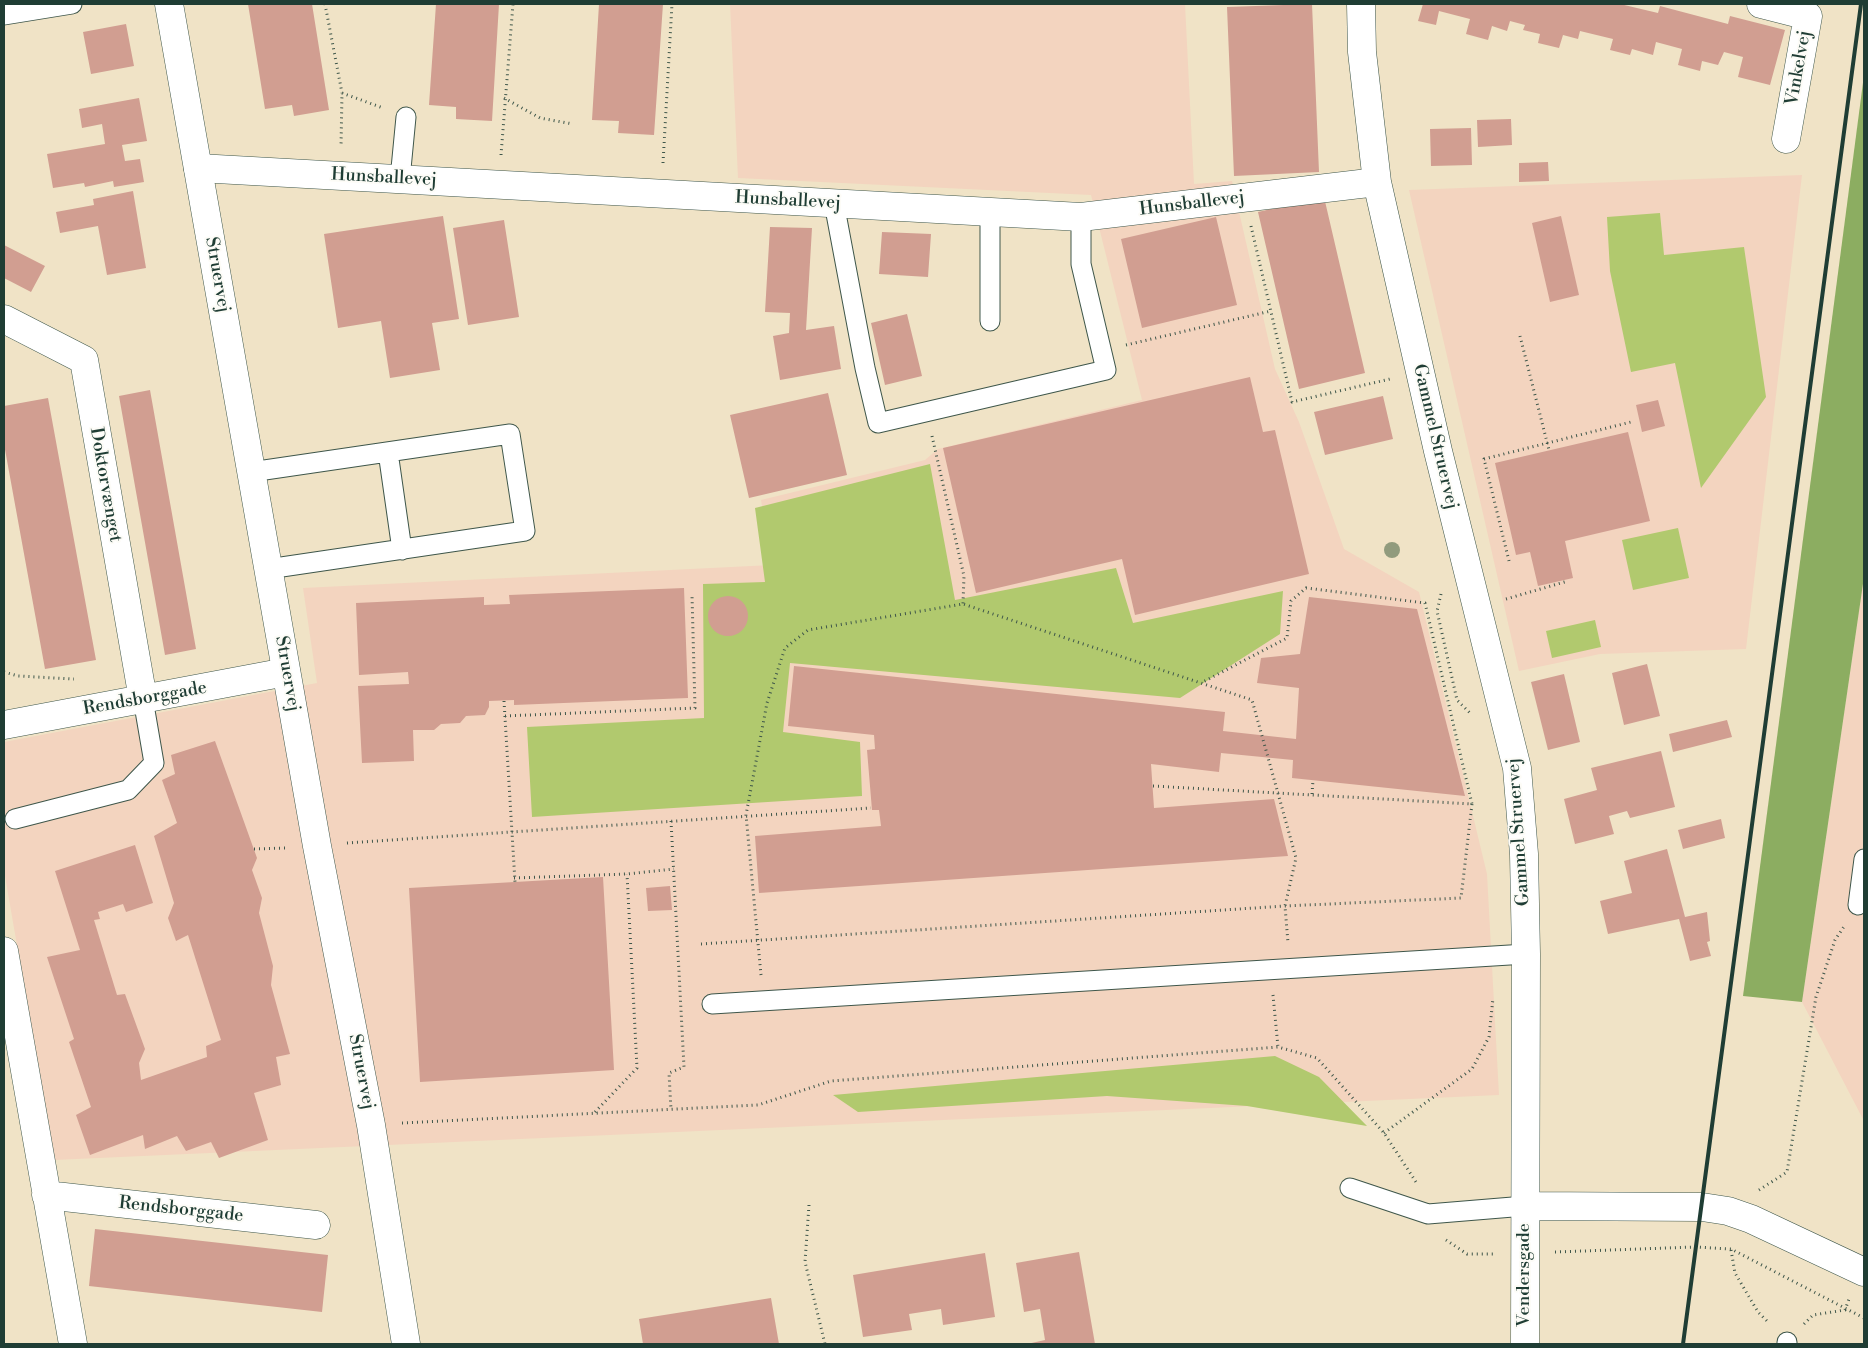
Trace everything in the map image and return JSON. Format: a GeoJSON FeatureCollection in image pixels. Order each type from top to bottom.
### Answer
{"type":"FeatureCollection","features":[{"type":"Feature","properties":{"kind":"street","name":"Struervej"},"geometry":{"type":"LineString","coordinates":[[169,4],[317,846],[371,1124],[406,1344]]}},
{"type":"Feature","properties":{"kind":"street","name":"Gammel Struervej"},"geometry":{"type":"LineString","coordinates":[[1361,4],[1362,52],[1377,182],[1420,372],[1517,768],[1524,854],[1526,954],[1525,1206]]}},
{"type":"Feature","properties":{"kind":"street","name":"Vinkelvej"},"geometry":{"type":"LineString","coordinates":[[1761,4],[1808,16],[1786,139]]}},
{"type":"Feature","properties":{"kind":"street","name":"Hunsballevej"},"geometry":{"type":"LineString","coordinates":[[198,168],[1081,217],[1377,182]]}},
{"type":"Feature","properties":{"kind":"street","name":"Doktorvænget"},"geometry":{"type":"LineString","coordinates":[[4,319],[84,360],[143,699]]}},
{"type":"Feature","properties":{"kind":"street","name":"Rendsborggade"},"geometry":{"type":"LineString","coordinates":[[4,725],[286,672]]}},
{"type":"Feature","properties":{"kind":"street"},"geometry":{"type":"LineString","coordinates":[[4,951],[11,1036],[46,1195],[73,1344]]}},
{"type":"Feature","properties":{"kind":"street","name":"Rendsborggade"},"geometry":{"type":"LineString","coordinates":[[46,1195],[316,1225]]}},
{"type":"Feature","properties":{"kind":"street"},"geometry":{"type":"LineString","coordinates":[[1525,1206],[1702,1207],[1728,1211],[1751,1219],[1863,1272]]}},
{"type":"Feature","properties":{"kind":"street","name":"Vendersgade"},"geometry":{"type":"LineString","coordinates":[[1525,1206],[1525,1344]]}},
{"type":"Feature","properties":{"kind":"lane"},"geometry":{"type":"LineString","coordinates":[[4,15],[72,4]]}},
{"type":"Feature","properties":{"kind":"lane"},"geometry":{"type":"LineString","coordinates":[[400,179],[406,117]]}},
{"type":"Feature","properties":{"kind":"lane"},"geometry":{"type":"LineString","coordinates":[[834,203],[865,368],[878,423],[1106,370],[1081,264],[1081,217]]}},
{"type":"Feature","properties":{"kind":"lane"},"geometry":{"type":"LineString","coordinates":[[990,212],[990,321]]}},
{"type":"Feature","properties":{"kind":"lane"},"geometry":{"type":"LineString","coordinates":[[251,472],[510,434],[525,532],[268,569]]}},
{"type":"Feature","properties":{"kind":"lane"},"geometry":{"type":"LineString","coordinates":[[388,452],[402,550]]}},
{"type":"Feature","properties":{"kind":"lane"},"geometry":{"type":"LineString","coordinates":[[15,819],[128,790],[154,763],[143,699]]}},
{"type":"Feature","properties":{"kind":"lane"},"geometry":{"type":"LineString","coordinates":[[1858,905],[1864,859]]}},
{"type":"Feature","properties":{"kind":"lane"},"geometry":{"type":"LineString","coordinates":[[712,1004],[1526,954]]}},
{"type":"Feature","properties":{"kind":"lane"},"geometry":{"type":"LineString","coordinates":[[1350,1188],[1428,1214],[1525,1206]]}},
{"type":"Feature","properties":{"kind":"path"},"geometry":{"type":"LineString","coordinates":[[325,4],[342,93],[340,176]]}},
{"type":"Feature","properties":{"kind":"path"},"geometry":{"type":"LineString","coordinates":[[499,184],[504,98],[513,4]]}},
{"type":"Feature","properties":{"kind":"path"},"geometry":{"type":"LineString","coordinates":[[662,194],[672,4]]}},
{"type":"Feature","properties":{"kind":"path"},"geometry":{"type":"LineString","coordinates":[[342,93],[406,117]]}},
{"type":"Feature","properties":{"kind":"path"},"geometry":{"type":"LineString","coordinates":[[504,98],[540,118],[573,124]]}},
{"type":"Feature","properties":{"kind":"path"},"geometry":{"type":"LineString","coordinates":[[1245,198],[1292,402],[1420,372]]}},
{"type":"Feature","properties":{"kind":"path"},"geometry":{"type":"LineString","coordinates":[[1101,351],[1271,311]]}},
{"type":"Feature","properties":{"kind":"path"},"geometry":{"type":"LineString","coordinates":[[1520,336],[1549,450]]}},
{"type":"Feature","properties":{"kind":"path"},"geometry":{"type":"LineString","coordinates":[[926,412],[964,576],[963,604]]}},
{"type":"Feature","properties":{"kind":"path"},"geometry":{"type":"LineString","coordinates":[[1509,561],[1484,458],[1631,422]]}},
{"type":"Feature","properties":{"kind":"path"},"geometry":{"type":"LineString","coordinates":[[1477,607],[1568,581]]}},
{"type":"Feature","properties":{"kind":"path"},"geometry":{"type":"LineString","coordinates":[[1443,587],[1437,611],[1457,700],[1473,717]]}},
{"type":"Feature","properties":{"kind":"path"},"geometry":{"type":"LineString","coordinates":[[701,944],[1285,906],[1462,898],[1472,804],[1425,603],[1306,588],[1291,601],[1287,638],[1201,684]]}},
{"type":"Feature","properties":{"kind":"path"},"geometry":{"type":"LineString","coordinates":[[505,716],[696,708],[692,595]]}},
{"type":"Feature","properties":{"kind":"path"},"geometry":{"type":"LineString","coordinates":[[763,1001],[759,939],[746,815],[768,702],[785,648],[808,630],[963,604],[1252,700],[1296,858],[1285,906],[1280,970],[1278,1047]]}},
{"type":"Feature","properties":{"kind":"path"},"geometry":{"type":"LineString","coordinates":[[504,701],[514,880],[627,874],[674,869]]}},
{"type":"Feature","properties":{"kind":"path"},"geometry":{"type":"LineString","coordinates":[[1312,794],[1313,780]]}},
{"type":"Feature","properties":{"kind":"path"},"geometry":{"type":"LineString","coordinates":[[1153,786],[1472,804]]}},
{"type":"Feature","properties":{"kind":"path"},"geometry":{"type":"LineString","coordinates":[[254,850],[746,815],[871,808]]}},
{"type":"Feature","properties":{"kind":"path"},"geometry":{"type":"LineString","coordinates":[[671,821],[684,1067],[669,1073],[671,1110]]}},
{"type":"Feature","properties":{"kind":"path"},"geometry":{"type":"LineString","coordinates":[[595,1112],[637,1068],[627,874]]}},
{"type":"Feature","properties":{"kind":"path"},"geometry":{"type":"LineString","coordinates":[[1845,1310],[1813,1316],[1787,1343],[1758,1312],[1735,1272],[1728,1211],[1787,1172],[1816,998],[1835,940],[1858,905]]}},
{"type":"Feature","properties":{"kind":"path"},"geometry":{"type":"LineString","coordinates":[[1384,1133],[1472,1069],[1488,1037],[1498,956]]}},
{"type":"Feature","properties":{"kind":"path"},"geometry":{"type":"LineString","coordinates":[[371,1124],[758,1105],[830,1081],[1278,1047],[1316,1058],[1384,1133],[1437,1214],[1446,1239],[1466,1254],[1695,1247],[1731,1250],[1845,1310],[1864,1318]]}},
{"type":"Feature","properties":{"kind":"path"},"geometry":{"type":"LineString","coordinates":[[809,1205],[805,1262],[825,1344]]}},
{"type":"Feature","properties":{"kind":"path"},"geometry":{"type":"LineString","coordinates":[[1845,1310],[1863,1272]]}},
{"type":"Feature","properties":{"kind":"shaded area"},"geometry":{"type":"Polygon","coordinates":[[[730,4],[1185,4],[1194,184],[1232,181],[1275,369],[1299,422],[1344,549],[1419,592],[1487,874],[1499,1095],[54,1160],[4,870],[4,742],[317,683],[303,588],[772,565],[761,500],[925,460],[938,449],[1142,400],[1091,195],[738,178],[730,4]]]}},
{"type":"Feature","properties":{"kind":"shaded area"},"geometry":{"type":"Polygon","coordinates":[[[1802,175],[1746,649],[1600,654],[1519,671],[1409,190],[1802,175]]]}},
{"type":"Feature","properties":{"kind":"shaded area"},"geometry":{"type":"Polygon","coordinates":[[[1864,577],[1864,1121],[1802,1002],[1864,577]]]}},
{"type":"Feature","properties":{"kind":"green space"},"geometry":{"type":"Polygon","coordinates":[[[1864,75],[1864,577],[1802,1002],[1743,996],[1864,75]]]}},
{"type":"Feature","properties":{"kind":"green space"},"geometry":{"type":"Polygon","coordinates":[[[1660,213],[1664,255],[1744,247],[1766,397],[1701,488],[1675,363],[1631,372],[1610,271],[1607,217],[1660,213]]]}},
{"type":"Feature","properties":{"kind":"green space"},"geometry":{"type":"Polygon","coordinates":[[[930,464],[955,600],[1116,568],[1133,623],[1283,591],[1280,634],[1180,698],[790,663],[783,732],[860,742],[862,796],[532,817],[527,727],[704,718],[703,584],[765,582],[755,508],[930,464]]]}},
{"type":"Feature","properties":{"kind":"green space"},"geometry":{"type":"Polygon","coordinates":[[[1678,528],[1689,578],[1633,590],[1622,540],[1678,528]]]}},
{"type":"Feature","properties":{"kind":"green space"},"geometry":{"type":"Polygon","coordinates":[[[1595,620],[1601,647],[1552,658],[1546,631],[1595,620]]]}},
{"type":"Feature","properties":{"kind":"green space"},"geometry":{"type":"Polygon","coordinates":[[[1275,1056],[1319,1077],[1367,1126],[1247,1106],[1107,1096],[858,1112],[833,1095],[1275,1056]]]}},
{"type":"Feature","properties":{"kind":"building"},"geometry":{"type":"Polygon","coordinates":[[[248,4],[312,4],[329,110],[294,116],[292,105],[265,109],[248,4]]]}},
{"type":"Feature","properties":{"kind":"building"},"geometry":{"type":"Polygon","coordinates":[[[436,4],[499,4],[492,121],[456,119],[456,107],[429,105],[436,4]]]}},
{"type":"Feature","properties":{"kind":"building"},"geometry":{"type":"Polygon","coordinates":[[[599,4],[663,4],[654,135],[618,133],[619,121],[592,120],[599,4]]]}},
{"type":"Feature","properties":{"kind":"building"},"geometry":{"type":"Polygon","coordinates":[[[1312,4],[1319,172],[1234,176],[1227,7],[1312,4]]]}},
{"type":"Feature","properties":{"kind":"building"},"geometry":{"type":"Polygon","coordinates":[[[1423,4],[1620,4],[1658,13],[1660,6],[1728,24],[1730,16],[1785,30],[1770,85],[1738,77],[1743,57],[1724,52],[1718,65],[1702,61],[1700,71],[1678,65],[1682,49],[1656,42],[1653,55],[1632,49],[1630,55],[1610,50],[1613,39],[1580,31],[1578,39],[1563,35],[1559,48],[1538,43],[1540,34],[1523,30],[1525,25],[1510,21],[1507,31],[1492,26],[1488,40],[1466,34],[1470,19],[1439,11],[1436,25],[1418,21],[1423,4]]]}},
{"type":"Feature","properties":{"kind":"building"},"geometry":{"type":"Polygon","coordinates":[[[126,24],[134,66],[91,74],[83,32],[126,24]]]}},
{"type":"Feature","properties":{"kind":"building"},"geometry":{"type":"Polygon","coordinates":[[[139,98],[147,141],[122,145],[125,161],[140,159],[144,182],[114,187],[113,181],[85,187],[84,183],[53,188],[47,154],[105,144],[102,124],[82,128],[79,109],[139,98]]]}},
{"type":"Feature","properties":{"kind":"building"},"geometry":{"type":"Polygon","coordinates":[[[1511,119],[1512,145],[1478,147],[1477,120],[1511,119]]]}},
{"type":"Feature","properties":{"kind":"building"},"geometry":{"type":"Polygon","coordinates":[[[1471,128],[1472,165],[1431,166],[1430,129],[1471,128]]]}},
{"type":"Feature","properties":{"kind":"building"},"geometry":{"type":"Polygon","coordinates":[[[1548,162],[1549,181],[1519,182],[1519,163],[1548,162]]]}},
{"type":"Feature","properties":{"kind":"building"},"geometry":{"type":"Polygon","coordinates":[[[133,191],[146,268],[107,275],[98,226],[60,233],[56,212],[94,205],[93,199],[133,191]]]}},
{"type":"Feature","properties":{"kind":"building"},"geometry":{"type":"Polygon","coordinates":[[[1324,197],[1365,373],[1299,389],[1258,212],[1324,197]]]}},
{"type":"Feature","properties":{"kind":"building"},"geometry":{"type":"Polygon","coordinates":[[[443,216],[459,319],[432,323],[440,370],[390,378],[381,321],[338,328],[324,234],[443,216]]]}},
{"type":"Feature","properties":{"kind":"building"},"geometry":{"type":"Polygon","coordinates":[[[1561,216],[1579,295],[1550,302],[1532,223],[1561,216]]]}},
{"type":"Feature","properties":{"kind":"building"},"geometry":{"type":"Polygon","coordinates":[[[1216,217],[1237,305],[1142,328],[1121,239],[1216,217]]]}},
{"type":"Feature","properties":{"kind":"building"},"geometry":{"type":"Polygon","coordinates":[[[504,220],[519,317],[468,325],[453,228],[504,220]]]}},
{"type":"Feature","properties":{"kind":"building"},"geometry":{"type":"Polygon","coordinates":[[[770,227],[812,228],[806,330],[834,326],[841,369],[780,380],[773,336],[789,333],[790,313],[765,312],[770,227]]]}},
{"type":"Feature","properties":{"kind":"building"},"geometry":{"type":"Polygon","coordinates":[[[882,232],[931,234],[928,277],[879,274],[882,232]]]}},
{"type":"Feature","properties":{"kind":"building"},"geometry":{"type":"Polygon","coordinates":[[[4,245],[45,266],[31,292],[4,278],[4,245]]]}},
{"type":"Feature","properties":{"kind":"building"},"geometry":{"type":"Polygon","coordinates":[[[907,314],[922,376],[885,385],[871,323],[907,314]]]}},
{"type":"Feature","properties":{"kind":"building"},"geometry":{"type":"Polygon","coordinates":[[[1250,377],[1263,432],[1275,430],[1309,574],[1135,615],[1122,559],[976,593],[943,448],[1250,377]]]}},
{"type":"Feature","properties":{"kind":"building"},"geometry":{"type":"Polygon","coordinates":[[[150,390],[196,649],[165,655],[119,396],[150,390]]]}},
{"type":"Feature","properties":{"kind":"building"},"geometry":{"type":"Polygon","coordinates":[[[828,393],[847,475],[749,498],[730,415],[828,393]]]}},
{"type":"Feature","properties":{"kind":"building"},"geometry":{"type":"Polygon","coordinates":[[[1383,396],[1393,439],[1325,455],[1314,412],[1383,396]]]}},
{"type":"Feature","properties":{"kind":"building"},"geometry":{"type":"Polygon","coordinates":[[[48,398],[96,660],[45,669],[4,444],[4,406],[48,398]]]}},
{"type":"Feature","properties":{"kind":"building"},"geometry":{"type":"Polygon","coordinates":[[[1658,400],[1665,426],[1642,432],[1636,405],[1658,400]]]}},
{"type":"Feature","properties":{"kind":"building"},"geometry":{"type":"Polygon","coordinates":[[[1628,432],[1650,521],[1565,541],[1573,578],[1538,586],[1530,552],[1516,555],[1495,463],[1628,432]]]}},
{"type":"Feature","properties":{"kind":"building"},"geometry":{"type":"Polygon","coordinates":[[[684,588],[688,698],[514,705],[514,700],[489,701],[489,707],[485,715],[466,716],[460,723],[441,724],[434,730],[413,730],[414,761],[362,763],[358,686],[409,684],[408,672],[359,675],[356,603],[484,597],[484,605],[510,604],[509,595],[684,588]]]}},
{"type":"Feature","properties":{"kind":"building"},"geometry":{"type":"Polygon","coordinates":[[[728,596],[742,602],[748,616],[742,630],[728,636],[714,630],[708,616],[714,602],[728,596]]]}},
{"type":"Feature","properties":{"kind":"building"},"geometry":{"type":"Polygon","coordinates":[[[1309,597],[1417,609],[1465,796],[1292,778],[1293,760],[1221,753],[1219,772],[1151,764],[1154,808],[1274,799],[1288,856],[759,893],[755,836],[881,826],[879,810],[872,810],[867,750],[875,749],[874,735],[788,726],[794,666],[1225,712],[1223,731],[1296,739],[1299,688],[1257,683],[1261,658],[1300,654],[1309,597]]]}},
{"type":"Feature","properties":{"kind":"building"},"geometry":{"type":"Polygon","coordinates":[[[1647,664],[1660,716],[1624,725],[1612,673],[1647,664]]]}},
{"type":"Feature","properties":{"kind":"building"},"geometry":{"type":"Polygon","coordinates":[[[1564,674],[1580,742],[1548,750],[1531,682],[1564,674]]]}},
{"type":"Feature","properties":{"kind":"building"},"geometry":{"type":"Polygon","coordinates":[[[1727,720],[1732,737],[1673,752],[1669,734],[1727,720]]]}},
{"type":"Feature","properties":{"kind":"building"},"geometry":{"type":"Polygon","coordinates":[[[215,741],[257,858],[252,870],[262,898],[259,913],[273,966],[271,985],[290,1054],[276,1057],[281,1085],[254,1093],[268,1140],[219,1158],[211,1142],[186,1151],[177,1136],[145,1149],[143,1135],[90,1155],[76,1115],[91,1107],[69,1042],[74,1039],[47,957],[80,950],[55,871],[135,845],[153,903],[126,912],[123,904],[98,912],[100,919],[94,920],[117,995],[125,994],[145,1049],[139,1063],[141,1080],[207,1057],[206,1046],[221,1040],[188,935],[176,941],[168,918],[174,903],[154,836],[177,823],[162,780],[175,774],[171,755],[215,741]]]}},
{"type":"Feature","properties":{"kind":"building"},"geometry":{"type":"Polygon","coordinates":[[[1661,751],[1675,807],[1630,818],[1627,811],[1609,816],[1614,834],[1575,844],[1564,799],[1597,790],[1591,768],[1661,751]]]}},
{"type":"Feature","properties":{"kind":"building"},"geometry":{"type":"Polygon","coordinates":[[[1721,819],[1725,838],[1683,849],[1678,830],[1721,819]]]}},
{"type":"Feature","properties":{"kind":"building"},"geometry":{"type":"Polygon","coordinates":[[[1667,849],[1685,917],[1707,912],[1710,941],[1707,942],[1711,956],[1690,961],[1679,919],[1608,934],[1600,901],[1632,893],[1624,861],[1667,849]]]}},
{"type":"Feature","properties":{"kind":"building"},"geometry":{"type":"Polygon","coordinates":[[[603,877],[614,1070],[420,1082],[409,888],[603,877]]]}},
{"type":"Feature","properties":{"kind":"building"},"geometry":{"type":"Polygon","coordinates":[[[670,886],[672,910],[648,911],[646,888],[670,886]]]}},
{"type":"Feature","properties":{"kind":"building"},"geometry":{"type":"Polygon","coordinates":[[[95,1229],[328,1255],[322,1312],[89,1286],[95,1229]]]}},
{"type":"Feature","properties":{"kind":"building"},"geometry":{"type":"Polygon","coordinates":[[[1079,1252],[1095,1344],[1027,1344],[1045,1340],[1040,1309],[1024,1312],[1016,1263],[1079,1252]]]}},
{"type":"Feature","properties":{"kind":"building"},"geometry":{"type":"Polygon","coordinates":[[[985,1253],[995,1317],[943,1325],[941,1309],[909,1314],[912,1330],[863,1337],[853,1275],[985,1253]]]}},
{"type":"Feature","properties":{"kind":"building"},"geometry":{"type":"Polygon","coordinates":[[[771,1298],[779,1344],[643,1344],[639,1319],[771,1298]]]}},
{"type":"Feature","properties":{"kind":"railway"},"geometry":{"type":"LineString","coordinates":[[1683,1344],[1861,4]]}}]}
